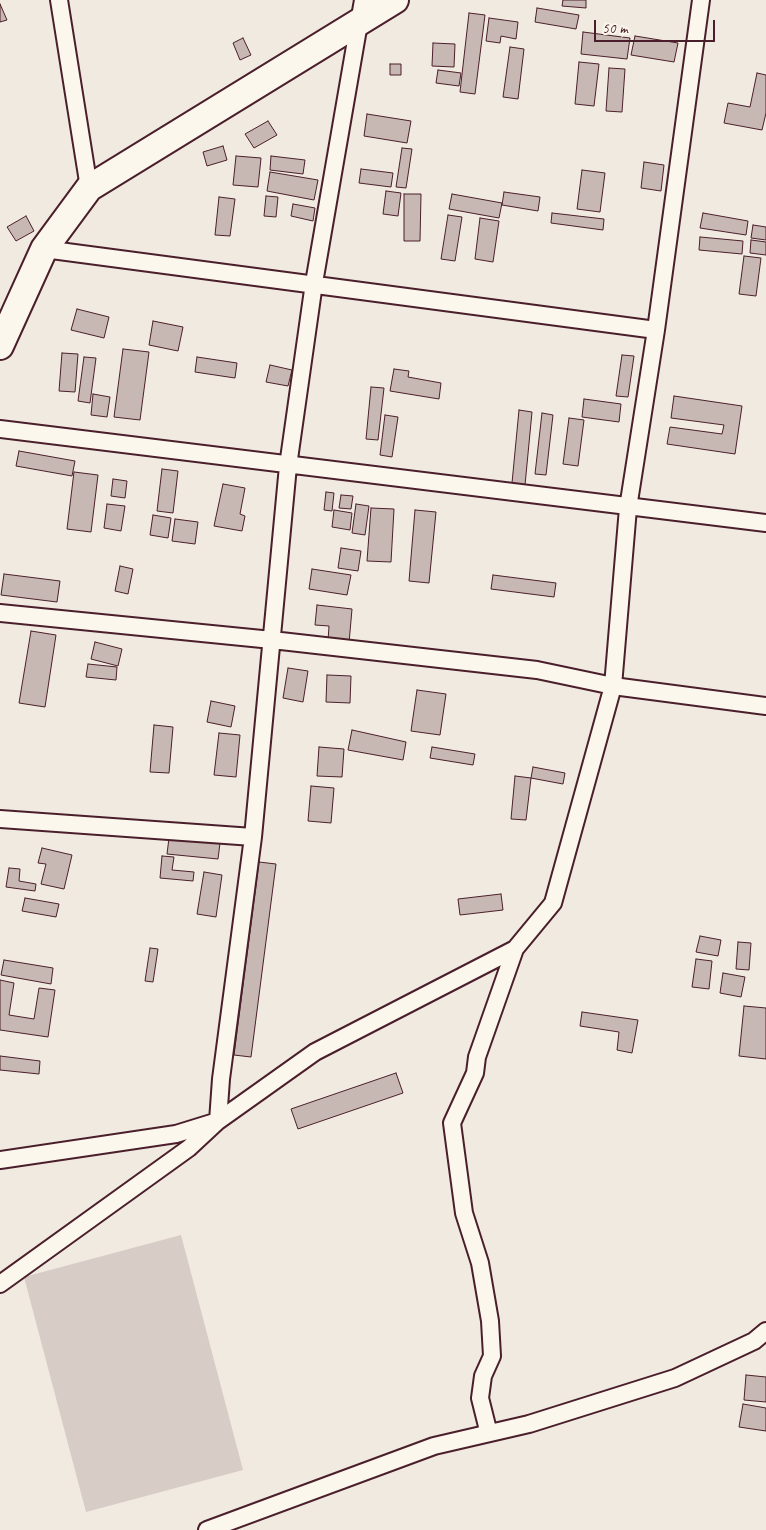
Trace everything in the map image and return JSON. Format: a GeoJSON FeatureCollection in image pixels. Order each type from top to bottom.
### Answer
{"type":"FeatureCollection","features":[{"type":"Feature","properties":{"kind":"main road"},"geometry":{"type":"LineString","coordinates":[[0,346],[44,249],[89,188],[361,11],[395,0]]}},
{"type":"Feature","properties":{"kind":"street"},"geometry":{"type":"LineString","coordinates":[[59,0],[89,188]]}},
{"type":"Feature","properties":{"kind":"street"},"geometry":{"type":"LineString","coordinates":[[486,1434],[487,1426],[480,1398],[483,1376],[492,1356],[490,1321],[480,1263],[464,1213],[452,1123],[475,1073],[477,1057],[515,949],[553,903],[613,686],[628,508],[656,330],[701,0]]}},
{"type":"Feature","properties":{"kind":"street"},"geometry":{"type":"LineString","coordinates":[[218,1121],[221,1079],[252,837],[288,466],[314,283],[361,11]]}},
{"type":"Feature","properties":{"kind":"street"},"geometry":{"type":"LineString","coordinates":[[44,249],[314,283],[656,330]]}},
{"type":"Feature","properties":{"kind":"street"},"geometry":{"type":"LineString","coordinates":[[0,430],[628,508],[766,523]]}},
{"type":"Feature","properties":{"kind":"street"},"geometry":{"type":"LineString","coordinates":[[0,613],[272,640],[537,670],[613,686],[766,706]]}},
{"type":"Feature","properties":{"kind":"street"},"geometry":{"type":"LineString","coordinates":[[0,818],[252,837]]}},
{"type":"Feature","properties":{"kind":"street"},"geometry":{"type":"LineString","coordinates":[[0,1284],[182,1154],[218,1121],[315,1052],[515,949]]}},
{"type":"Feature","properties":{"kind":"street"},"geometry":{"type":"LineString","coordinates":[[0,1160],[176,1134],[218,1121]]}},
{"type":"Feature","properties":{"kind":"street"},"geometry":{"type":"LineString","coordinates":[[207,1530],[434,1446],[529,1424],[674,1378],[754,1341],[766,1330]]}},
{"type":"Feature","properties":{"kind":"shaded area"},"geometry":{"type":"Polygon","coordinates":[[[181,1235],[243,1470],[86,1512],[24,1277],[181,1235]]]}},
{"type":"Feature","properties":{"kind":"building"},"geometry":{"type":"Polygon","coordinates":[[[563,0],[586,0],[586,8],[562,6],[563,0]]]}},
{"type":"Feature","properties":{"kind":"building"},"geometry":{"type":"Polygon","coordinates":[[[0,4],[7,20],[0,22],[0,4]]]}},
{"type":"Feature","properties":{"kind":"building"},"geometry":{"type":"Polygon","coordinates":[[[537,8],[579,15],[576,29],[535,22],[537,8]]]}},
{"type":"Feature","properties":{"kind":"building"},"geometry":{"type":"Polygon","coordinates":[[[469,13],[485,15],[475,94],[460,92],[469,13]]]}},
{"type":"Feature","properties":{"kind":"building"},"geometry":{"type":"Polygon","coordinates":[[[489,18],[518,22],[516,39],[501,36],[500,43],[486,41],[489,18]]]}},
{"type":"Feature","properties":{"kind":"building"},"geometry":{"type":"Polygon","coordinates":[[[583,32],[630,38],[627,59],[581,54],[583,32]]]}},
{"type":"Feature","properties":{"kind":"building"},"geometry":{"type":"Polygon","coordinates":[[[635,36],[678,43],[674,62],[631,55],[635,36]]]}},
{"type":"Feature","properties":{"kind":"building"},"geometry":{"type":"Polygon","coordinates":[[[243,38],[251,55],[240,60],[233,43],[243,38]]]}},
{"type":"Feature","properties":{"kind":"building"},"geometry":{"type":"Polygon","coordinates":[[[433,43],[455,44],[454,67],[432,66],[433,43]]]}},
{"type":"Feature","properties":{"kind":"building"},"geometry":{"type":"Polygon","coordinates":[[[510,47],[524,49],[518,99],[503,97],[510,47]]]}},
{"type":"Feature","properties":{"kind":"building"},"geometry":{"type":"Polygon","coordinates":[[[579,62],[599,64],[594,106],[575,104],[579,62]]]}},
{"type":"Feature","properties":{"kind":"building"},"geometry":{"type":"Polygon","coordinates":[[[390,64],[401,64],[401,75],[390,75],[390,64]]]}},
{"type":"Feature","properties":{"kind":"building"},"geometry":{"type":"Polygon","coordinates":[[[609,68],[625,69],[622,112],[606,111],[609,68]]]}},
{"type":"Feature","properties":{"kind":"building"},"geometry":{"type":"Polygon","coordinates":[[[438,70],[461,73],[459,86],[436,83],[438,70]]]}},
{"type":"Feature","properties":{"kind":"building"},"geometry":{"type":"Polygon","coordinates":[[[757,73],[766,75],[766,113],[762,130],[724,123],[728,103],[750,107],[757,73]]]}},
{"type":"Feature","properties":{"kind":"building"},"geometry":{"type":"Polygon","coordinates":[[[367,114],[411,121],[407,143],[364,136],[367,114]]]}},
{"type":"Feature","properties":{"kind":"building"},"geometry":{"type":"Polygon","coordinates":[[[268,121],[277,135],[254,148],[245,134],[268,121]]]}},
{"type":"Feature","properties":{"kind":"building"},"geometry":{"type":"Polygon","coordinates":[[[223,146],[227,160],[207,166],[203,152],[223,146]]]}},
{"type":"Feature","properties":{"kind":"building"},"geometry":{"type":"Polygon","coordinates":[[[402,148],[412,149],[406,188],[396,187],[402,148]]]}},
{"type":"Feature","properties":{"kind":"building"},"geometry":{"type":"Polygon","coordinates":[[[236,156],[261,158],[258,187],[233,185],[236,156]]]}},
{"type":"Feature","properties":{"kind":"building"},"geometry":{"type":"Polygon","coordinates":[[[271,156],[305,160],[303,174],[270,170],[271,156]]]}},
{"type":"Feature","properties":{"kind":"building"},"geometry":{"type":"Polygon","coordinates":[[[644,162],[664,165],[661,191],[641,188],[644,162]]]}},
{"type":"Feature","properties":{"kind":"building"},"geometry":{"type":"Polygon","coordinates":[[[361,169],[393,173],[391,187],[359,183],[361,169]]]}},
{"type":"Feature","properties":{"kind":"building"},"geometry":{"type":"Polygon","coordinates":[[[582,170],[605,173],[600,212],[577,209],[582,170]]]}},
{"type":"Feature","properties":{"kind":"building"},"geometry":{"type":"Polygon","coordinates":[[[270,172],[318,180],[314,200],[267,191],[270,172]]]}},
{"type":"Feature","properties":{"kind":"building"},"geometry":{"type":"Polygon","coordinates":[[[386,191],[401,193],[398,216],[383,214],[386,191]]]}},
{"type":"Feature","properties":{"kind":"building"},"geometry":{"type":"Polygon","coordinates":[[[504,192],[540,197],[538,211],[502,205],[504,192]]]}},
{"type":"Feature","properties":{"kind":"building"},"geometry":{"type":"Polygon","coordinates":[[[404,194],[421,194],[420,241],[404,241],[404,194]]]}},
{"type":"Feature","properties":{"kind":"building"},"geometry":{"type":"Polygon","coordinates":[[[452,194],[502,203],[499,218],[449,209],[452,194]]]}},
{"type":"Feature","properties":{"kind":"building"},"geometry":{"type":"Polygon","coordinates":[[[266,196],[278,197],[276,217],[264,216],[266,196]]]}},
{"type":"Feature","properties":{"kind":"building"},"geometry":{"type":"Polygon","coordinates":[[[219,197],[235,199],[230,236],[215,235],[219,197]]]}},
{"type":"Feature","properties":{"kind":"building"},"geometry":{"type":"Polygon","coordinates":[[[293,204],[315,208],[313,221],[291,216],[293,204]]]}},
{"type":"Feature","properties":{"kind":"building"},"geometry":{"type":"Polygon","coordinates":[[[552,213],[604,219],[603,230],[551,223],[552,213]]]}},
{"type":"Feature","properties":{"kind":"building"},"geometry":{"type":"Polygon","coordinates":[[[703,213],[748,221],[746,235],[700,228],[703,213]]]}},
{"type":"Feature","properties":{"kind":"building"},"geometry":{"type":"Polygon","coordinates":[[[448,215],[462,217],[455,261],[441,259],[448,215]]]}},
{"type":"Feature","properties":{"kind":"building"},"geometry":{"type":"Polygon","coordinates":[[[26,216],[34,231],[16,241],[7,227],[26,216]]]}},
{"type":"Feature","properties":{"kind":"building"},"geometry":{"type":"Polygon","coordinates":[[[480,218],[499,221],[493,262],[475,259],[480,218]]]}},
{"type":"Feature","properties":{"kind":"building"},"geometry":{"type":"Polygon","coordinates":[[[753,225],[766,227],[766,240],[751,238],[753,225]]]}},
{"type":"Feature","properties":{"kind":"building"},"geometry":{"type":"Polygon","coordinates":[[[700,237],[743,241],[742,254],[699,250],[700,237]]]}},
{"type":"Feature","properties":{"kind":"building"},"geometry":{"type":"Polygon","coordinates":[[[751,240],[766,242],[766,255],[750,253],[751,240]]]}},
{"type":"Feature","properties":{"kind":"building"},"geometry":{"type":"Polygon","coordinates":[[[744,256],[761,258],[756,296],[739,294],[744,256]]]}},
{"type":"Feature","properties":{"kind":"building"},"geometry":{"type":"Polygon","coordinates":[[[77,309],[109,317],[104,338],[71,330],[77,309]]]}},
{"type":"Feature","properties":{"kind":"building"},"geometry":{"type":"Polygon","coordinates":[[[153,321],[183,327],[178,351],[149,345],[153,321]]]}},
{"type":"Feature","properties":{"kind":"building"},"geometry":{"type":"Polygon","coordinates":[[[123,349],[149,352],[140,420],[114,417],[123,349]]]}},
{"type":"Feature","properties":{"kind":"building"},"geometry":{"type":"Polygon","coordinates":[[[62,353],[78,354],[75,392],[59,391],[62,353]]]}},
{"type":"Feature","properties":{"kind":"building"},"geometry":{"type":"Polygon","coordinates":[[[622,355],[634,356],[628,397],[616,396],[622,355]]]}},
{"type":"Feature","properties":{"kind":"building"},"geometry":{"type":"Polygon","coordinates":[[[84,357],[96,358],[90,403],[78,401],[84,357]]]}},
{"type":"Feature","properties":{"kind":"building"},"geometry":{"type":"Polygon","coordinates":[[[197,357],[237,363],[235,378],[195,372],[197,357]]]}},
{"type":"Feature","properties":{"kind":"building"},"geometry":{"type":"Polygon","coordinates":[[[270,365],[292,370],[288,386],[266,382],[270,365]]]}},
{"type":"Feature","properties":{"kind":"building"},"geometry":{"type":"Polygon","coordinates":[[[394,369],[409,371],[408,377],[441,383],[439,399],[390,391],[394,369]]]}},
{"type":"Feature","properties":{"kind":"building"},"geometry":{"type":"Polygon","coordinates":[[[371,387],[384,388],[378,440],[366,439],[371,387]]]}},
{"type":"Feature","properties":{"kind":"building"},"geometry":{"type":"Polygon","coordinates":[[[93,394],[110,397],[107,417],[91,415],[93,394]]]}},
{"type":"Feature","properties":{"kind":"building"},"geometry":{"type":"Polygon","coordinates":[[[674,396],[742,406],[735,454],[667,444],[670,427],[722,434],[724,425],[671,418],[674,396]]]}},
{"type":"Feature","properties":{"kind":"building"},"geometry":{"type":"Polygon","coordinates":[[[584,399],[621,404],[619,422],[582,417],[584,399]]]}},
{"type":"Feature","properties":{"kind":"building"},"geometry":{"type":"Polygon","coordinates":[[[519,410],[532,412],[525,485],[512,483],[519,410]]]}},
{"type":"Feature","properties":{"kind":"building"},"geometry":{"type":"Polygon","coordinates":[[[542,413],[553,415],[546,475],[535,474],[542,413]]]}},
{"type":"Feature","properties":{"kind":"building"},"geometry":{"type":"Polygon","coordinates":[[[385,415],[398,417],[392,457],[380,455],[385,415]]]}},
{"type":"Feature","properties":{"kind":"building"},"geometry":{"type":"Polygon","coordinates":[[[569,418],[584,420],[578,466],[563,464],[569,418]]]}},
{"type":"Feature","properties":{"kind":"building"},"geometry":{"type":"Polygon","coordinates":[[[19,451],[75,461],[72,476],[16,466],[19,451]]]}},
{"type":"Feature","properties":{"kind":"building"},"geometry":{"type":"Polygon","coordinates":[[[162,469],[178,471],[173,513],[157,511],[162,469]]]}},
{"type":"Feature","properties":{"kind":"building"},"geometry":{"type":"Polygon","coordinates":[[[74,472],[98,475],[91,532],[67,529],[74,472]]]}},
{"type":"Feature","properties":{"kind":"building"},"geometry":{"type":"Polygon","coordinates":[[[113,479],[127,481],[125,498],[111,496],[113,479]]]}},
{"type":"Feature","properties":{"kind":"building"},"geometry":{"type":"Polygon","coordinates":[[[223,484],[245,488],[240,514],[245,516],[242,531],[214,526],[223,484]]]}},
{"type":"Feature","properties":{"kind":"building"},"geometry":{"type":"Polygon","coordinates":[[[326,492],[334,493],[332,511],[324,510],[326,492]]]}},
{"type":"Feature","properties":{"kind":"building"},"geometry":{"type":"Polygon","coordinates":[[[341,495],[353,496],[351,509],[339,508],[341,495]]]}},
{"type":"Feature","properties":{"kind":"building"},"geometry":{"type":"Polygon","coordinates":[[[107,504],[125,506],[121,531],[104,528],[107,504]]]}},
{"type":"Feature","properties":{"kind":"building"},"geometry":{"type":"Polygon","coordinates":[[[356,504],[369,506],[365,535],[352,533],[356,504]]]}},
{"type":"Feature","properties":{"kind":"building"},"geometry":{"type":"Polygon","coordinates":[[[371,508],[394,509],[391,562],[367,561],[371,508]]]}},
{"type":"Feature","properties":{"kind":"building"},"geometry":{"type":"Polygon","coordinates":[[[334,510],[352,513],[350,530],[332,527],[334,510]]]}},
{"type":"Feature","properties":{"kind":"building"},"geometry":{"type":"Polygon","coordinates":[[[415,510],[436,512],[429,583],[409,581],[415,510]]]}},
{"type":"Feature","properties":{"kind":"building"},"geometry":{"type":"Polygon","coordinates":[[[153,515],[171,518],[168,538],[150,535],[153,515]]]}},
{"type":"Feature","properties":{"kind":"building"},"geometry":{"type":"Polygon","coordinates":[[[175,519],[198,522],[195,544],[172,541],[175,519]]]}},
{"type":"Feature","properties":{"kind":"building"},"geometry":{"type":"Polygon","coordinates":[[[341,548],[361,551],[358,571],[338,568],[341,548]]]}},
{"type":"Feature","properties":{"kind":"building"},"geometry":{"type":"Polygon","coordinates":[[[120,566],[133,569],[128,594],[115,591],[120,566]]]}},
{"type":"Feature","properties":{"kind":"building"},"geometry":{"type":"Polygon","coordinates":[[[312,569],[351,575],[347,595],[309,589],[312,569]]]}},
{"type":"Feature","properties":{"kind":"building"},"geometry":{"type":"Polygon","coordinates":[[[4,574],[60,581],[57,602],[1,595],[4,574]]]}},
{"type":"Feature","properties":{"kind":"building"},"geometry":{"type":"Polygon","coordinates":[[[493,575],[556,583],[554,597],[491,589],[493,575]]]}},
{"type":"Feature","properties":{"kind":"building"},"geometry":{"type":"Polygon","coordinates":[[[317,605],[352,609],[349,643],[328,641],[329,626],[315,625],[317,605]]]}},
{"type":"Feature","properties":{"kind":"building"},"geometry":{"type":"Polygon","coordinates":[[[31,631],[56,635],[45,707],[19,703],[31,631]]]}},
{"type":"Feature","properties":{"kind":"building"},"geometry":{"type":"Polygon","coordinates":[[[95,642],[122,649],[118,666],[91,659],[95,642]]]}},
{"type":"Feature","properties":{"kind":"building"},"geometry":{"type":"Polygon","coordinates":[[[88,664],[117,667],[116,680],[86,677],[88,664]]]}},
{"type":"Feature","properties":{"kind":"building"},"geometry":{"type":"Polygon","coordinates":[[[288,668],[308,671],[303,702],[283,698],[288,668]]]}},
{"type":"Feature","properties":{"kind":"building"},"geometry":{"type":"Polygon","coordinates":[[[327,675],[351,676],[350,703],[326,702],[327,675]]]}},
{"type":"Feature","properties":{"kind":"building"},"geometry":{"type":"Polygon","coordinates":[[[417,690],[446,694],[440,735],[411,731],[417,690]]]}},
{"type":"Feature","properties":{"kind":"building"},"geometry":{"type":"Polygon","coordinates":[[[211,701],[235,706],[231,727],[207,722],[211,701]]]}},
{"type":"Feature","properties":{"kind":"building"},"geometry":{"type":"Polygon","coordinates":[[[154,725],[173,727],[169,773],[150,772],[154,725]]]}},
{"type":"Feature","properties":{"kind":"building"},"geometry":{"type":"Polygon","coordinates":[[[352,730],[406,742],[403,760],[348,750],[352,730]]]}},
{"type":"Feature","properties":{"kind":"building"},"geometry":{"type":"Polygon","coordinates":[[[219,733],[240,735],[236,777],[214,775],[219,733]]]}},
{"type":"Feature","properties":{"kind":"building"},"geometry":{"type":"Polygon","coordinates":[[[319,747],[344,749],[342,777],[317,776],[319,747]]]}},
{"type":"Feature","properties":{"kind":"building"},"geometry":{"type":"Polygon","coordinates":[[[432,747],[475,754],[473,765],[430,758],[432,747]]]}},
{"type":"Feature","properties":{"kind":"building"},"geometry":{"type":"Polygon","coordinates":[[[533,767],[565,773],[563,784],[531,778],[533,767]]]}},
{"type":"Feature","properties":{"kind":"building"},"geometry":{"type":"Polygon","coordinates":[[[515,776],[531,778],[526,820],[511,819],[515,776]]]}},
{"type":"Feature","properties":{"kind":"building"},"geometry":{"type":"Polygon","coordinates":[[[311,786],[334,788],[331,823],[308,821],[311,786]]]}},
{"type":"Feature","properties":{"kind":"building"},"geometry":{"type":"Polygon","coordinates":[[[169,838],[220,843],[218,859],[167,854],[169,838]]]}},
{"type":"Feature","properties":{"kind":"building"},"geometry":{"type":"Polygon","coordinates":[[[42,848],[72,855],[64,889],[41,884],[46,864],[38,863],[42,848]]]}},
{"type":"Feature","properties":{"kind":"building"},"geometry":{"type":"Polygon","coordinates":[[[162,856],[174,857],[172,870],[194,872],[193,881],[160,878],[162,856]]]}},
{"type":"Feature","properties":{"kind":"building"},"geometry":{"type":"Polygon","coordinates":[[[259,862],[276,864],[251,1057],[234,1055],[259,862]]]}},
{"type":"Feature","properties":{"kind":"building"},"geometry":{"type":"Polygon","coordinates":[[[9,868],[20,869],[19,881],[36,884],[35,891],[6,887],[9,868]]]}},
{"type":"Feature","properties":{"kind":"building"},"geometry":{"type":"Polygon","coordinates":[[[204,872],[222,875],[216,917],[197,914],[204,872]]]}},
{"type":"Feature","properties":{"kind":"building"},"geometry":{"type":"Polygon","coordinates":[[[501,894],[503,910],[460,915],[458,899],[501,894]]]}},
{"type":"Feature","properties":{"kind":"building"},"geometry":{"type":"Polygon","coordinates":[[[25,898],[59,904],[56,917],[22,911],[25,898]]]}},
{"type":"Feature","properties":{"kind":"building"},"geometry":{"type":"Polygon","coordinates":[[[700,936],[721,940],[718,956],[696,952],[700,936]]]}},
{"type":"Feature","properties":{"kind":"building"},"geometry":{"type":"Polygon","coordinates":[[[738,942],[751,943],[749,970],[736,969],[738,942]]]}},
{"type":"Feature","properties":{"kind":"building"},"geometry":{"type":"Polygon","coordinates":[[[150,948],[158,949],[153,982],[145,981],[150,948]]]}},
{"type":"Feature","properties":{"kind":"building"},"geometry":{"type":"Polygon","coordinates":[[[696,959],[712,961],[709,989],[692,987],[696,959]]]}},
{"type":"Feature","properties":{"kind":"building"},"geometry":{"type":"Polygon","coordinates":[[[4,960],[53,968],[51,984],[1,975],[4,960]]]}},
{"type":"Feature","properties":{"kind":"building"},"geometry":{"type":"Polygon","coordinates":[[[723,973],[745,977],[741,997],[720,993],[723,973]]]}},
{"type":"Feature","properties":{"kind":"building"},"geometry":{"type":"Polygon","coordinates":[[[0,980],[14,983],[9,1015],[34,1019],[39,988],[55,990],[48,1037],[0,1030],[0,980]]]}},
{"type":"Feature","properties":{"kind":"building"},"geometry":{"type":"Polygon","coordinates":[[[744,1006],[766,1008],[766,1059],[739,1056],[744,1006]]]}},
{"type":"Feature","properties":{"kind":"building"},"geometry":{"type":"Polygon","coordinates":[[[582,1012],[638,1020],[632,1053],[617,1050],[619,1032],[580,1026],[582,1012]]]}},
{"type":"Feature","properties":{"kind":"building"},"geometry":{"type":"Polygon","coordinates":[[[0,1056],[40,1061],[39,1074],[0,1070],[0,1056]]]}},
{"type":"Feature","properties":{"kind":"building"},"geometry":{"type":"Polygon","coordinates":[[[396,1073],[403,1093],[298,1129],[291,1109],[396,1073]]]}},
{"type":"Feature","properties":{"kind":"building"},"geometry":{"type":"Polygon","coordinates":[[[746,1375],[766,1377],[766,1402],[744,1400],[746,1375]]]}},
{"type":"Feature","properties":{"kind":"building"},"geometry":{"type":"Polygon","coordinates":[[[743,1404],[766,1408],[766,1431],[739,1427],[743,1404]]]}}]}
